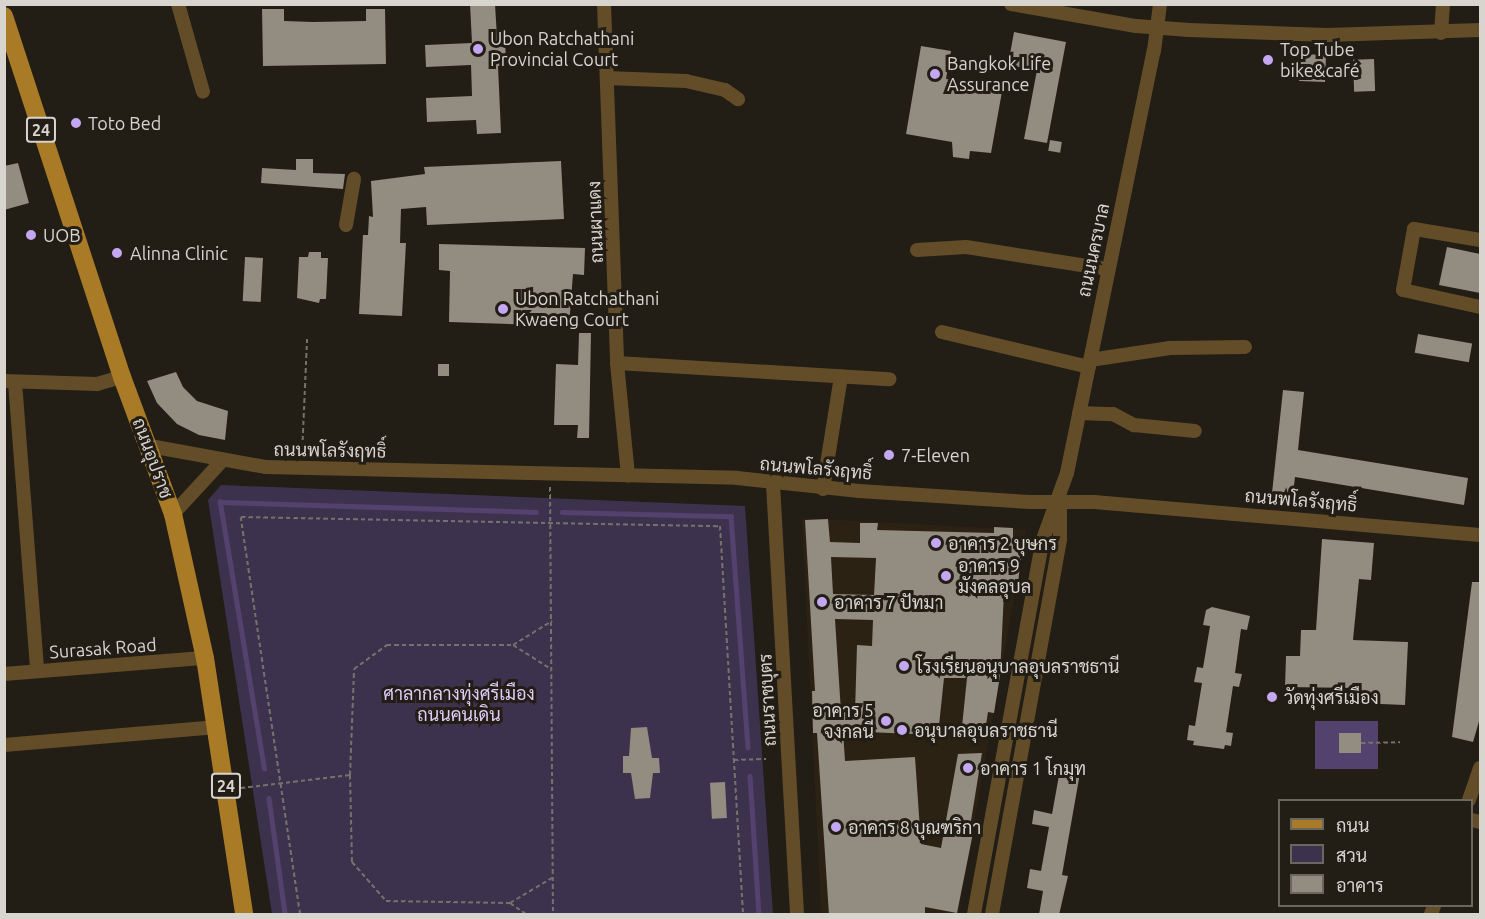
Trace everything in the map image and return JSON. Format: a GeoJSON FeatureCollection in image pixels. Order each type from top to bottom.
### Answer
{"type":"FeatureCollection","features":[{"type":"Feature","properties":{"kind":"main road","name":"ถนนอุปราช"},"geometry":{"type":"LineString","coordinates":[[6,28],[122,377],[150,447],[173,514],[205,658],[227,790],[244,915]]}},
{"type":"Feature","properties":{"kind":"street"},"geometry":{"type":"LineString","coordinates":[[178,4],[203,92]]}},
{"type":"Feature","properties":{"kind":"street","name":"ถนนผาแดง"},"geometry":{"type":"LineString","coordinates":[[604,4],[617,363],[628,475]]}},
{"type":"Feature","properties":{"kind":"street"},"geometry":{"type":"LineString","coordinates":[[1011,4],[1053,8],[1157,28],[1327,36],[1480,30]]}},
{"type":"Feature","properties":{"kind":"street","name":"ถนนนครบาล"},"geometry":{"type":"LineString","coordinates":[[992,915],[1060,539],[1060,501],[1160,4]]}},
{"type":"Feature","properties":{"kind":"street"},"geometry":{"type":"LineString","coordinates":[[1442,33],[1443,4]]}},
{"type":"Feature","properties":{"kind":"street"},"geometry":{"type":"LineString","coordinates":[[607,78],[686,81],[726,90],[738,99]]}},
{"type":"Feature","properties":{"kind":"street"},"geometry":{"type":"LineString","coordinates":[[346,225],[354,179]]}},
{"type":"Feature","properties":{"kind":"street"},"geometry":{"type":"LineString","coordinates":[[1480,240],[1414,229],[1402,290],[1480,307]]}},
{"type":"Feature","properties":{"kind":"street"},"geometry":{"type":"LineString","coordinates":[[917,250],[966,247],[1107,269]]}},
{"type":"Feature","properties":{"kind":"street"},"geometry":{"type":"LineString","coordinates":[[942,332],[1089,363],[1170,348],[1245,347]]}},
{"type":"Feature","properties":{"kind":"street"},"geometry":{"type":"LineString","coordinates":[[617,363],[890,379]]}},
{"type":"Feature","properties":{"kind":"street"},"geometry":{"type":"LineString","coordinates":[[823,489],[841,376]]}},
{"type":"Feature","properties":{"kind":"street"},"geometry":{"type":"LineString","coordinates":[[37,671],[10,381],[97,384],[122,377]]}},
{"type":"Feature","properties":{"kind":"street"},"geometry":{"type":"LineString","coordinates":[[1079,413],[1113,414],[1134,425],[1195,431]]}},
{"type":"Feature","properties":{"kind":"street","name":"ถนนพโลรังฤทธิ์"},"geometry":{"type":"LineString","coordinates":[[150,447],[221,462],[302,467],[737,478],[823,489],[1060,501],[1480,535]]}},
{"type":"Feature","properties":{"kind":"street"},"geometry":{"type":"LineString","coordinates":[[173,514],[221,462]]}},
{"type":"Feature","properties":{"kind":"street","name":"ถนนราชบุตร"},"geometry":{"type":"LineString","coordinates":[[773,484],[796,915]]}},
{"type":"Feature","properties":{"kind":"street","name":"ถนนนครบาล"},"geometry":{"type":"LineString","coordinates":[[974,915],[1044,536],[1060,501]]}},
{"type":"Feature","properties":{"kind":"street","name":"Surasak Road"},"geometry":{"type":"LineString","coordinates":[[4,674],[205,658]]}},
{"type":"Feature","properties":{"kind":"street"},"geometry":{"type":"LineString","coordinates":[[4,745],[217,727]]}},
{"type":"Feature","properties":{"kind":"street"},"geometry":{"type":"LineString","coordinates":[[1006,734],[1023,738]]}},
{"type":"Feature","properties":{"kind":"street"},"geometry":{"type":"LineString","coordinates":[[1474,794],[1480,768]]}},
{"type":"Feature","properties":{"kind":"path"},"geometry":{"type":"LineString","coordinates":[[302,467],[307,339]]}},
{"type":"Feature","properties":{"kind":"path"},"geometry":{"type":"LineString","coordinates":[[550,472],[553,915]]}},
{"type":"Feature","properties":{"kind":"path"},"geometry":{"type":"LineString","coordinates":[[300,915],[241,517],[720,526],[743,915]]}},
{"type":"Feature","properties":{"kind":"path"},"geometry":{"type":"LineString","coordinates":[[552,621],[513,645],[387,645],[354,669],[350,775],[352,862],[386,901],[510,903],[552,878]]}},
{"type":"Feature","properties":{"kind":"path"},"geometry":{"type":"LineString","coordinates":[[513,645],[551,670]]}},
{"type":"Feature","properties":{"kind":"path"},"geometry":{"type":"LineString","coordinates":[[1361,743],[1400,742]]}},
{"type":"Feature","properties":{"kind":"path"},"geometry":{"type":"LineString","coordinates":[[734,760],[766,759]]}},
{"type":"Feature","properties":{"kind":"path"},"geometry":{"type":"LineString","coordinates":[[227,790],[350,775]]}},
{"type":"Feature","properties":{"kind":"path"},"geometry":{"type":"LineString","coordinates":[[510,903],[526,915]]}},
{"type":"Feature","properties":{"kind":"shaded area","name":"อนุบาลอุบลราชธานี"},"geometry":{"type":"Polygon","coordinates":[[[802,518],[1026,530],[958,914],[821,914],[802,518]]]}},
{"type":"Feature","properties":{"kind":"shaded area"},"geometry":{"type":"Polygon","coordinates":[[[1315,721],[1378,721],[1378,769],[1315,769],[1315,721]]]}},
{"type":"Feature","properties":{"kind":"green space","name":"ศาลากลางทุ่งศรีเมือง ถนนคนเดิน"},"geometry":{"type":"Polygon","coordinates":[[[221,485],[745,506],[773,914],[272,914],[208,500],[221,485]]]}},
{"type":"Feature","properties":{"kind":"building","name":"Ubon Ratchathani Provincial Court"},"geometry":{"type":"Polygon","coordinates":[[[470,4],[495,4],[497,37],[505,36],[506,66],[498,66],[501,133],[477,134],[476,120],[427,122],[426,98],[472,96],[471,65],[426,67],[425,45],[472,43],[470,4]]]}},
{"type":"Feature","properties":{"kind":"building"},"geometry":{"type":"Polygon","coordinates":[[[262,9],[284,9],[284,21],[313,22],[366,21],[366,9],[385,9],[386,64],[263,66],[262,9]]]}},
{"type":"Feature","properties":{"kind":"building"},"geometry":{"type":"Polygon","coordinates":[[[1014,32],[1066,42],[1047,143],[1024,139],[1037,70],[1008,65],[1014,32]]]}},
{"type":"Feature","properties":{"kind":"building"},"geometry":{"type":"Polygon","coordinates":[[[921,46],[951,51],[946,79],[1003,86],[991,153],[970,151],[969,159],[953,157],[952,142],[906,134],[921,46]]]}},
{"type":"Feature","properties":{"kind":"building"},"geometry":{"type":"Polygon","coordinates":[[[1300,54],[1326,55],[1325,82],[1299,81],[1300,54]]]}},
{"type":"Feature","properties":{"kind":"building"},"geometry":{"type":"Polygon","coordinates":[[[1374,59],[1375,91],[1354,92],[1353,60],[1374,59]]]}},
{"type":"Feature","properties":{"kind":"building"},"geometry":{"type":"Polygon","coordinates":[[[1050,140],[1062,142],[1060,153],[1048,151],[1050,140]]]}},
{"type":"Feature","properties":{"kind":"building"},"geometry":{"type":"Polygon","coordinates":[[[296,159],[313,159],[313,173],[345,174],[343,189],[261,183],[262,168],[296,170],[296,159]]]}},
{"type":"Feature","properties":{"kind":"building"},"geometry":{"type":"Polygon","coordinates":[[[561,161],[564,219],[427,225],[426,207],[401,209],[400,243],[406,243],[402,316],[359,314],[363,235],[368,235],[369,216],[373,217],[371,181],[425,174],[424,167],[561,161]]]}},
{"type":"Feature","properties":{"kind":"building"},"geometry":{"type":"Polygon","coordinates":[[[18,163],[29,203],[4,210],[4,166],[18,163]]]}},
{"type":"Feature","properties":{"kind":"building"},"geometry":{"type":"Polygon","coordinates":[[[439,244],[585,248],[584,275],[573,274],[569,326],[449,322],[450,271],[439,270],[439,244]]]}},
{"type":"Feature","properties":{"kind":"building"},"geometry":{"type":"Polygon","coordinates":[[[1447,247],[1480,254],[1480,293],[1439,285],[1447,247]]]}},
{"type":"Feature","properties":{"kind":"building"},"geometry":{"type":"Polygon","coordinates":[[[309,252],[321,252],[321,258],[328,258],[326,299],[320,299],[319,303],[297,298],[299,257],[308,257],[309,252]]]}},
{"type":"Feature","properties":{"kind":"building"},"geometry":{"type":"Polygon","coordinates":[[[245,257],[263,258],[261,302],[243,301],[245,257]]]}},
{"type":"Feature","properties":{"kind":"building"},"geometry":{"type":"Polygon","coordinates":[[[579,333],[591,333],[589,438],[577,438],[578,425],[554,425],[556,364],[578,365],[579,333]]]}},
{"type":"Feature","properties":{"kind":"building"},"geometry":{"type":"Polygon","coordinates":[[[1418,334],[1472,344],[1469,362],[1415,353],[1418,334]]]}},
{"type":"Feature","properties":{"kind":"building"},"geometry":{"type":"Polygon","coordinates":[[[438,364],[449,364],[449,376],[438,376],[438,364]]]}},
{"type":"Feature","properties":{"kind":"building"},"geometry":{"type":"Polygon","coordinates":[[[176,372],[183,387],[197,401],[228,411],[225,440],[199,435],[177,424],[157,403],[147,381],[176,372]]]}},
{"type":"Feature","properties":{"kind":"building"},"geometry":{"type":"Polygon","coordinates":[[[1283,390],[1304,392],[1298,450],[1468,478],[1464,505],[1295,477],[1293,495],[1272,493],[1283,390]]]}},
{"type":"Feature","properties":{"kind":"building","name":"อนุบาลอุบลราชธานี"},"geometry":{"type":"Polygon","coordinates":[[[828,519],[830,542],[860,543],[860,523],[878,523],[877,530],[994,533],[994,527],[1013,528],[1013,549],[1022,549],[1017,592],[1004,592],[1000,676],[994,713],[988,712],[984,737],[961,736],[967,678],[944,678],[938,735],[843,731],[845,761],[915,757],[921,844],[941,848],[958,754],[982,753],[970,827],[974,828],[957,913],[925,907],[925,913],[829,915],[817,733],[813,733],[812,691],[815,691],[805,520],[828,519]],[[831,557],[833,594],[874,595],[876,558],[831,557]],[[835,619],[841,712],[855,712],[857,645],[872,646],[873,620],[835,619]]]}},
{"type":"Feature","properties":{"kind":"building"},"geometry":{"type":"Polygon","coordinates":[[[1322,539],[1374,543],[1371,580],[1359,579],[1353,640],[1408,642],[1405,705],[1356,703],[1357,688],[1285,687],[1286,656],[1300,656],[1301,630],[1316,630],[1322,539]]]}},
{"type":"Feature","properties":{"kind":"building"},"geometry":{"type":"Polygon","coordinates":[[[1472,582],[1480,582],[1480,718],[1473,742],[1452,737],[1472,582]]]}},
{"type":"Feature","properties":{"kind":"building"},"geometry":{"type":"Polygon","coordinates":[[[1212,607],[1250,616],[1247,630],[1241,629],[1235,673],[1242,674],[1239,687],[1233,686],[1226,732],[1233,733],[1231,746],[1225,745],[1224,749],[1193,745],[1194,741],[1187,740],[1189,725],[1195,726],[1202,683],[1194,682],[1197,667],[1203,668],[1210,626],[1203,625],[1206,610],[1212,607]]]}},
{"type":"Feature","properties":{"kind":"building"},"geometry":{"type":"Polygon","coordinates":[[[647,727],[652,758],[659,758],[660,773],[653,773],[650,798],[635,799],[631,773],[623,773],[623,756],[629,756],[631,728],[647,727]]]}},
{"type":"Feature","properties":{"kind":"building"},"geometry":{"type":"Polygon","coordinates":[[[1339,733],[1361,733],[1361,753],[1339,753],[1339,733]]]}},
{"type":"Feature","properties":{"kind":"building"},"geometry":{"type":"Polygon","coordinates":[[[1060,770],[1080,773],[1062,875],[1068,876],[1059,915],[1039,915],[1043,891],[1027,888],[1030,869],[1041,871],[1049,827],[1032,824],[1034,810],[1052,814],[1060,770]]]}},
{"type":"Feature","properties":{"kind":"building"},"geometry":{"type":"Polygon","coordinates":[[[725,782],[727,818],[712,819],[710,783],[725,782]]]}},
{"type":"Feature","properties":{"kind":"waterway"},"geometry":{"type":"LineString","coordinates":[[264,769],[220,502],[536,512]]}},
{"type":"Feature","properties":{"kind":"waterway"},"geometry":{"type":"LineString","coordinates":[[562,512],[731,516],[748,747]]}},
{"type":"Feature","properties":{"kind":"waterway"},"geometry":{"type":"LineString","coordinates":[[750,776],[759,914]]}},
{"type":"Feature","properties":{"kind":"waterway"},"geometry":{"type":"LineString","coordinates":[[269,798],[285,914]]}},
{"type":"Feature","properties":{"kind":"place","name":"Ubon Ratchathani Provincial Court"},"geometry":{"type":"Point","coordinates":[478,49]}},
{"type":"Feature","properties":{"kind":"place","name":"Top Tube bike&café"},"geometry":{"type":"Point","coordinates":[1268,60]}},
{"type":"Feature","properties":{"kind":"place","name":"Bangkok Life Assurance"},"geometry":{"type":"Point","coordinates":[935,74]}},
{"type":"Feature","properties":{"kind":"place","name":"Toto Bed"},"geometry":{"type":"Point","coordinates":[76,123]}},
{"type":"Feature","properties":{"kind":"place","name":"UOB"},"geometry":{"type":"Point","coordinates":[31,235]}},
{"type":"Feature","properties":{"kind":"place","name":"Alinna Clinic"},"geometry":{"type":"Point","coordinates":[117,253]}},
{"type":"Feature","properties":{"kind":"place","name":"Ubon Ratchathani Kwaeng Court"},"geometry":{"type":"Point","coordinates":[503,309]}},
{"type":"Feature","properties":{"kind":"place","name":"7-Eleven"},"geometry":{"type":"Point","coordinates":[889,455]}},
{"type":"Feature","properties":{"kind":"place","name":"อาคาร 2 บุษกร"},"geometry":{"type":"Point","coordinates":[936,543]}},
{"type":"Feature","properties":{"kind":"place","name":"อาคาร 9 มังคลอุบล"},"geometry":{"type":"Point","coordinates":[946,576]}},
{"type":"Feature","properties":{"kind":"place","name":"อาคาร 7 ปัทมา"},"geometry":{"type":"Point","coordinates":[822,602]}},
{"type":"Feature","properties":{"kind":"place","name":"โรงเรียนอนุบาลอุบลราชธานี"},"geometry":{"type":"Point","coordinates":[904,666]}},
{"type":"Feature","properties":{"kind":"place","name":"วัดทุ่งศรีเมือง"},"geometry":{"type":"Point","coordinates":[1272,697]}},
{"type":"Feature","properties":{"kind":"place","name":"อาคาร 5 จงกลนี"},"geometry":{"type":"Point","coordinates":[886,721]}},
{"type":"Feature","properties":{"kind":"place","name":"อนุบาลอุบลราชธานี"},"geometry":{"type":"Point","coordinates":[902,730]}},
{"type":"Feature","properties":{"kind":"place","name":"อาคาร 1 โกมุท"},"geometry":{"type":"Point","coordinates":[968,768]}},
{"type":"Feature","properties":{"kind":"place","name":"อาคาร 8 บุณฑริกา"},"geometry":{"type":"Point","coordinates":[836,827]}}]}
